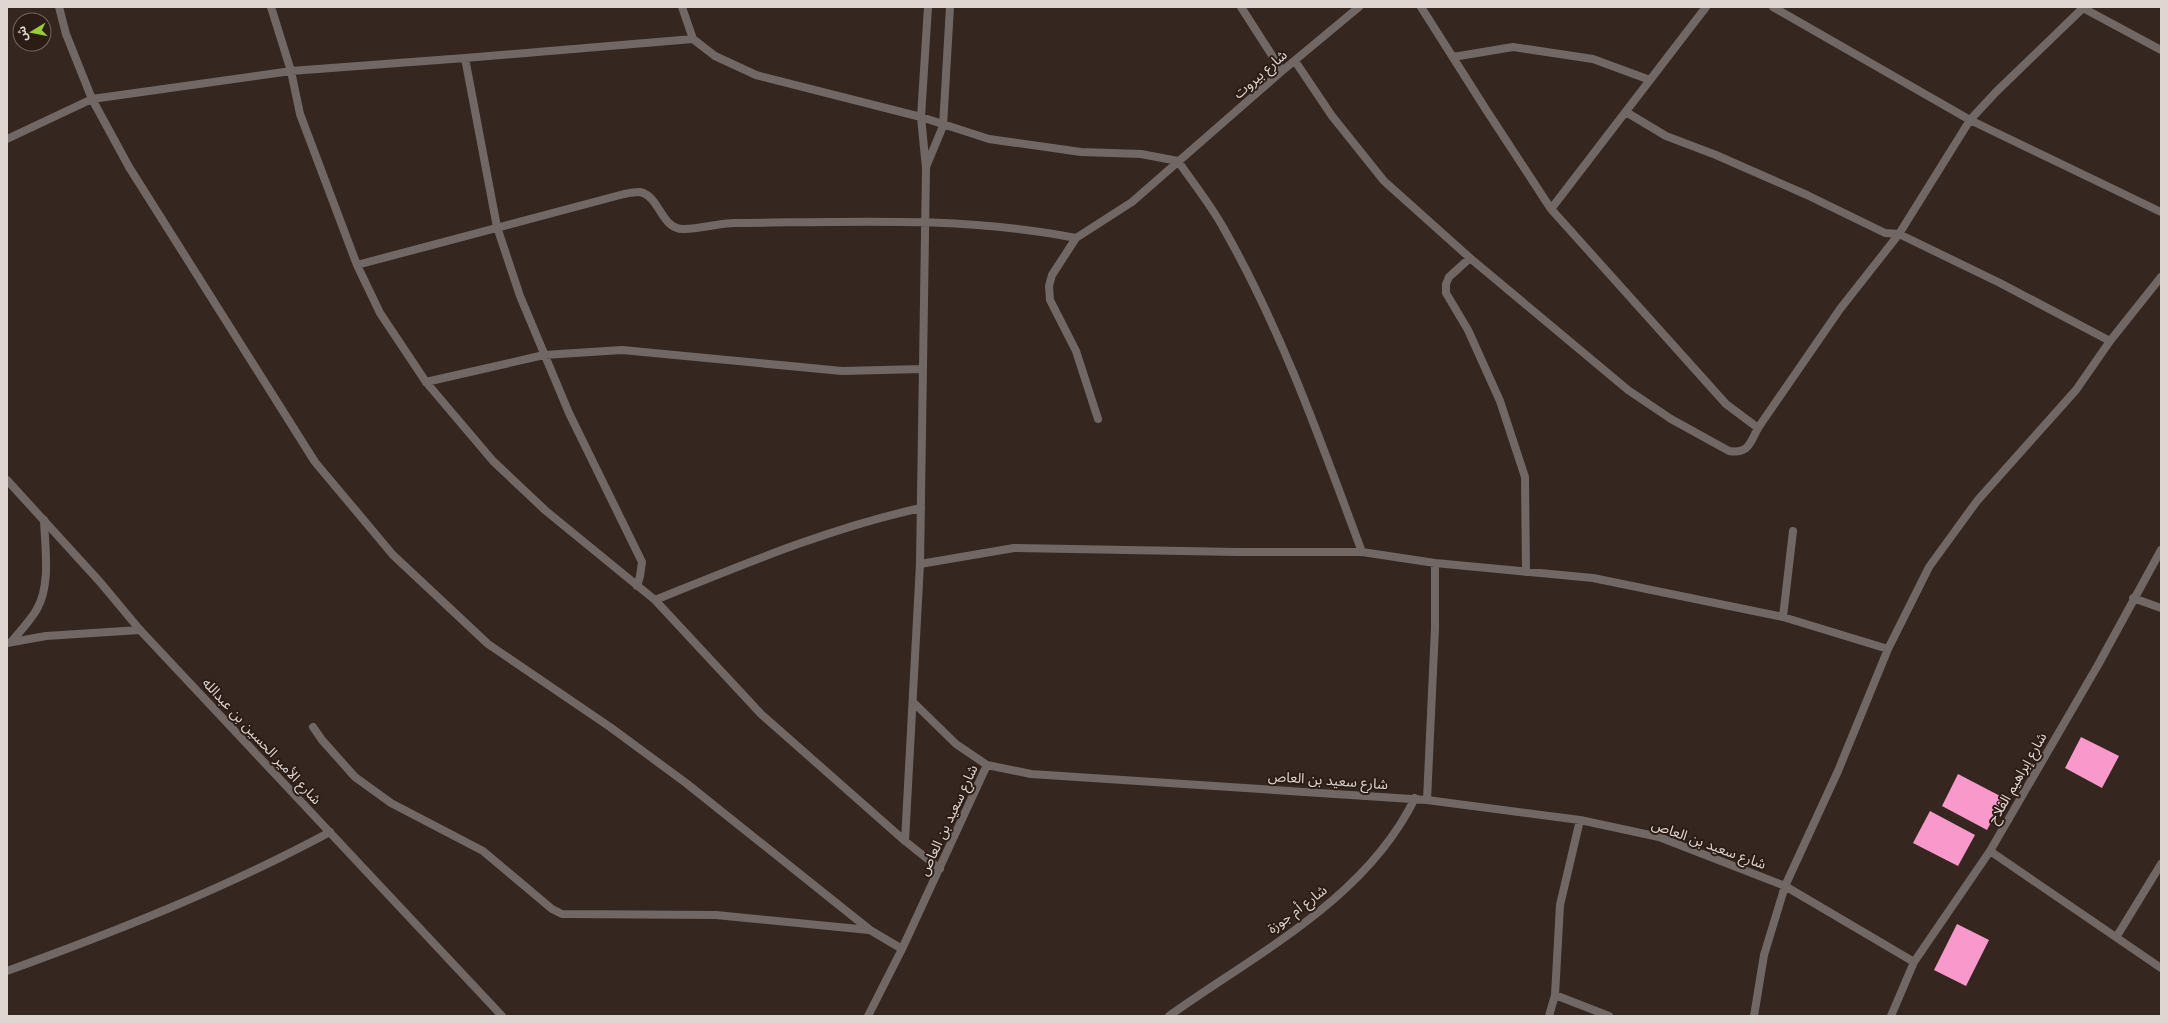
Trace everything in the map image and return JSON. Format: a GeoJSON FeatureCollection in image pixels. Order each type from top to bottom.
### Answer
{"type":"FeatureCollection","features":[{"type":"Feature","properties":{"kind":"street"},"geometry":{"type":"LineString","coordinates":[[59,7],[66,34],[92,99],[129,167],[315,462],[393,555],[488,644],[610,727],[680,779],[870,930],[902,948]]}},
{"type":"Feature","properties":{"kind":"street"},"geometry":{"type":"LineString","coordinates":[[271,7],[291,71],[300,114],[357,265],[380,313],[426,382],[493,461],[546,511],[655,600],[761,714],[905,841],[940,869]]}},
{"type":"Feature","properties":{"kind":"street"},"geometry":{"type":"LineString","coordinates":[[682,7],[693,39],[715,56],[756,75],[921,117],[943,126],[989,139],[1081,152],[1141,154],[1178,161],[1223,228],[1274,324],[1306,402],[1362,552]]}},
{"type":"Feature","properties":{"kind":"street"},"geometry":{"type":"LineString","coordinates":[[905,841],[920,564],[926,168],[921,117],[928,7]]}},
{"type":"Feature","properties":{"kind":"street"},"geometry":{"type":"LineString","coordinates":[[926,168],[943,126],[950,7]]}},
{"type":"Feature","properties":{"kind":"street"},"geometry":{"type":"LineString","coordinates":[[1242,7],[1282,71]]}},
{"type":"Feature","properties":{"kind":"street","name":"شارع بيروت"},"geometry":{"type":"LineString","coordinates":[[1076,238],[1132,202],[1282,71],[1359,7]]}},
{"type":"Feature","properties":{"kind":"street"},"geometry":{"type":"LineString","coordinates":[[1421,7],[1551,208],[1726,404],[1758,428]]}},
{"type":"Feature","properties":{"kind":"street"},"geometry":{"type":"LineString","coordinates":[[1551,208],[1706,7]]}},
{"type":"Feature","properties":{"kind":"street"},"geometry":{"type":"LineString","coordinates":[[1773,7],[1970,120],[2161,212]]}},
{"type":"Feature","properties":{"kind":"street"},"geometry":{"type":"LineString","coordinates":[[1295,61],[1332,116],[1384,181],[1470,258],[1628,390],[1671,419],[1729,451],[1739,452],[1746,449],[1758,428],[1840,309],[1899,234],[1970,120],[1996,92],[2083,8],[2161,50]]}},
{"type":"Feature","properties":{"kind":"street"},"geometry":{"type":"LineString","coordinates":[[7,138],[92,99],[291,71],[693,39]]}},
{"type":"Feature","properties":{"kind":"street"},"geometry":{"type":"LineString","coordinates":[[1453,57],[1513,47],[1593,59],[1650,80]]}},
{"type":"Feature","properties":{"kind":"street"},"geometry":{"type":"LineString","coordinates":[[465,58],[497,227],[520,296],[569,413],[642,562],[637,586]]}},
{"type":"Feature","properties":{"kind":"street"},"geometry":{"type":"LineString","coordinates":[[1626,112],[1666,136],[1716,155],[1807,195],[1885,233],[1899,234],[2000,283],[2110,341]]}},
{"type":"Feature","properties":{"kind":"street"},"geometry":{"type":"LineString","coordinates":[[357,265],[624,194],[640,192],[648,197],[671,226],[684,229],[734,223],[853,221],[1006,227],[1076,238],[1052,274],[1049,286],[1050,300],[1076,351],[1098,419]]}},
{"type":"Feature","properties":{"kind":"street"},"geometry":{"type":"LineString","coordinates":[[1470,258],[1449,277],[1446,284],[1446,293],[1468,330],[1500,401],[1525,476],[1526,572]]}},
{"type":"Feature","properties":{"kind":"street"},"geometry":{"type":"LineString","coordinates":[[1754,1016],[1764,955],[1785,886],[1838,771],[1888,649],[1929,567],[1977,501],[2076,390],[2110,341],[2161,277]]}},
{"type":"Feature","properties":{"kind":"street"},"geometry":{"type":"LineString","coordinates":[[426,382],[544,355],[622,350],[842,371],[922,369]]}},
{"type":"Feature","properties":{"kind":"street","name":"شارع الأمير الحسين بن عبدالله"},"geometry":{"type":"LineString","coordinates":[[7,480],[100,582],[140,630],[502,1016]]}},
{"type":"Feature","properties":{"kind":"street"},"geometry":{"type":"LineString","coordinates":[[655,600],[822,534],[873,518],[921,508]]}},
{"type":"Feature","properties":{"kind":"street"},"geometry":{"type":"LineString","coordinates":[[9,642],[37,609],[43,591],[45,572],[44,520]]}},
{"type":"Feature","properties":{"kind":"street"},"geometry":{"type":"LineString","coordinates":[[1783,617],[1793,531]]}},
{"type":"Feature","properties":{"kind":"street"},"geometry":{"type":"LineString","coordinates":[[920,564],[1014,548],[1238,552],[1362,552],[1435,563],[1593,578],[1783,617],[1888,649]]}},
{"type":"Feature","properties":{"kind":"street","name":"شارع إبراهيم الفلاح"},"geometry":{"type":"LineString","coordinates":[[1891,1016],[1914,962],[1990,850],[2098,665],[2133,598],[2161,550]]}},
{"type":"Feature","properties":{"kind":"street"},"geometry":{"type":"LineString","coordinates":[[1427,800],[1435,628],[1435,563]]}},
{"type":"Feature","properties":{"kind":"street"},"geometry":{"type":"LineString","coordinates":[[2133,598],[2161,608]]}},
{"type":"Feature","properties":{"kind":"street"},"geometry":{"type":"LineString","coordinates":[[9,642],[46,636],[140,630]]}},
{"type":"Feature","properties":{"kind":"street"},"geometry":{"type":"LineString","coordinates":[[913,702],[956,744],[987,765]]}},
{"type":"Feature","properties":{"kind":"street"},"geometry":{"type":"LineString","coordinates":[[313,726],[355,777],[391,803],[483,851],[552,910],[562,914],[716,915],[870,930]]}},
{"type":"Feature","properties":{"kind":"street","name":"شارع سعيد بن العاص"},"geometry":{"type":"LineString","coordinates":[[868,1016],[940,869],[987,765],[1031,774],[1414,798],[1580,820],[1659,837],[1785,886],[1914,962]]}},
{"type":"Feature","properties":{"kind":"street","name":"شارع أم جوزة"},"geometry":{"type":"LineString","coordinates":[[1169,1016],[1316,915],[1376,860],[1404,821],[1414,798]]}},
{"type":"Feature","properties":{"kind":"street"},"geometry":{"type":"LineString","coordinates":[[1549,1016],[1554,995],[1560,905],[1580,820]]}},
{"type":"Feature","properties":{"kind":"street"},"geometry":{"type":"LineString","coordinates":[[7,971],[116,930],[269,865],[330,832]]}},
{"type":"Feature","properties":{"kind":"street"},"geometry":{"type":"LineString","coordinates":[[1990,850],[2117,936],[2161,968]]}},
{"type":"Feature","properties":{"kind":"street"},"geometry":{"type":"LineString","coordinates":[[2117,936],[2161,864]]}},
{"type":"Feature","properties":{"kind":"street"},"geometry":{"type":"LineString","coordinates":[[1554,995],[1609,1016]]}},
{"type":"Feature","properties":{"kind":"building"},"geometry":{"type":"Polygon","coordinates":[[[2081,737],[2119,756],[2102,788],[2065,768],[2081,737]]]}},
{"type":"Feature","properties":{"kind":"building"},"geometry":{"type":"Polygon","coordinates":[[[1958,774],[2004,798],[1987,830],[1942,806],[1958,774]]]}},
{"type":"Feature","properties":{"kind":"building"},"geometry":{"type":"Polygon","coordinates":[[[1930,811],[1975,835],[1958,866],[1913,843],[1930,811]]]}},
{"type":"Feature","properties":{"kind":"building"},"geometry":{"type":"Polygon","coordinates":[[[1957,924],[1989,940],[1966,986],[1934,970],[1957,924]]]}}]}
